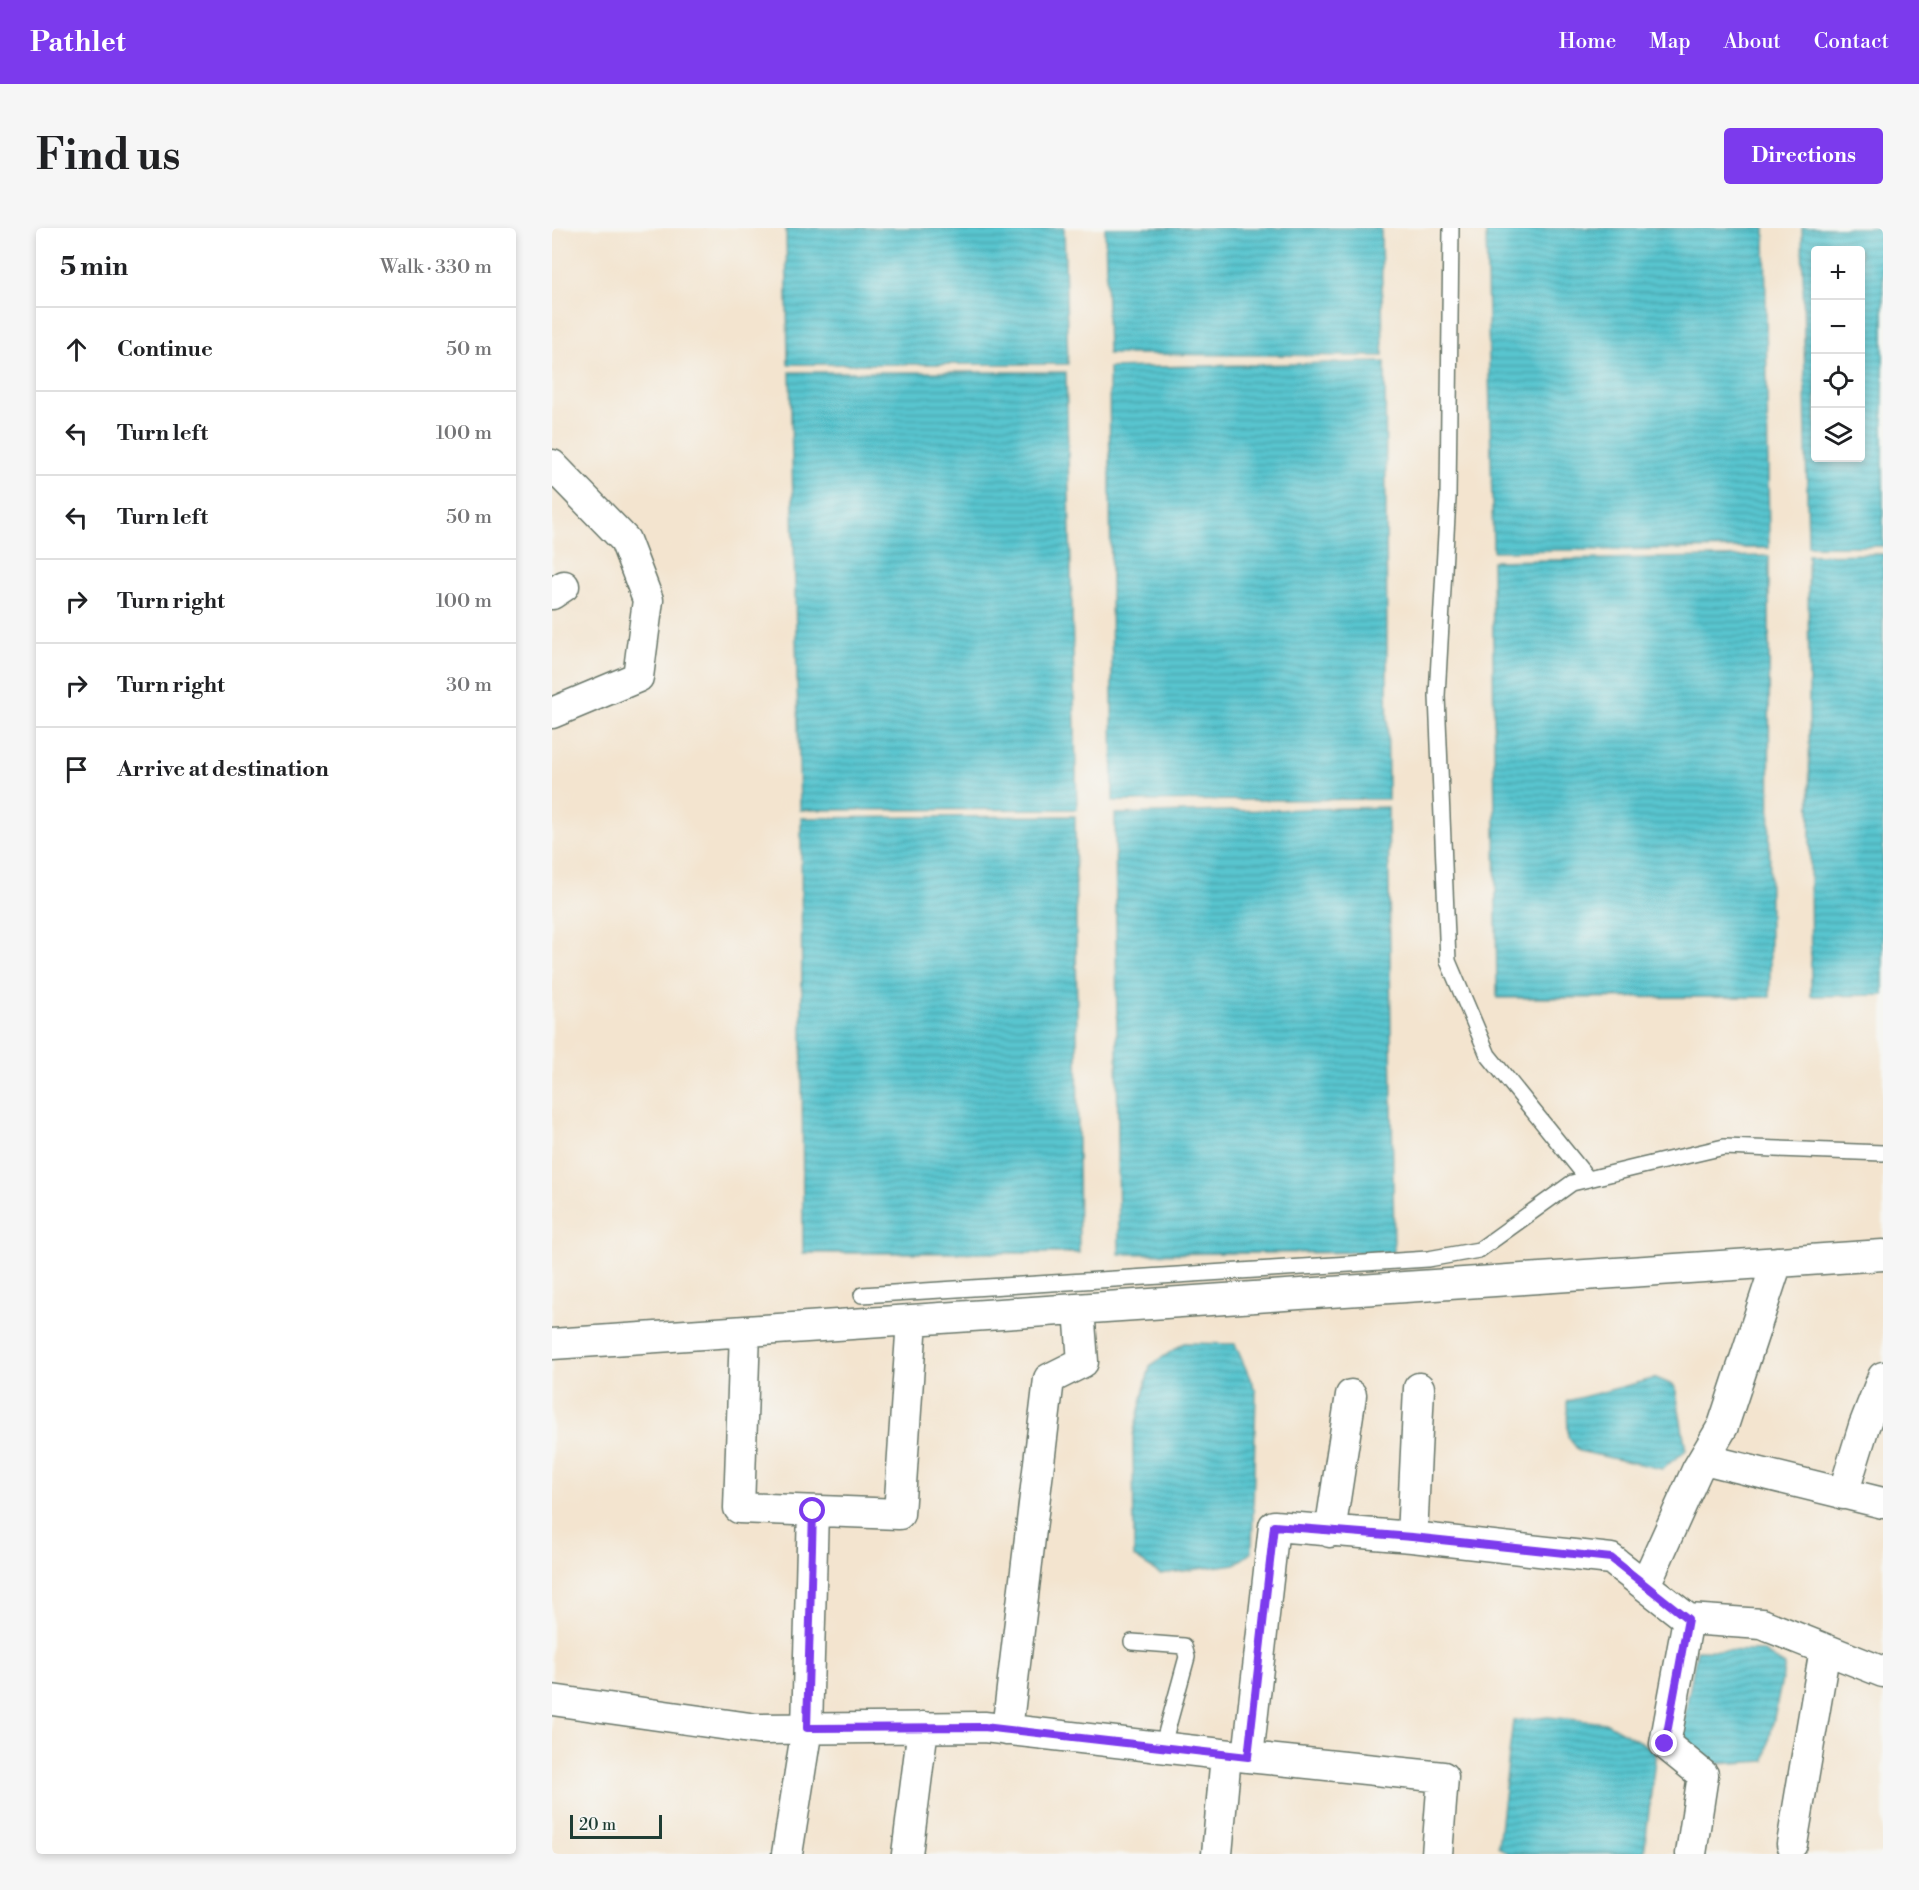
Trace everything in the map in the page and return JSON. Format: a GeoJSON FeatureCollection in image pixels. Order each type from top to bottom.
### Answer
{"type":"FeatureCollection","features":[{"type":"Feature","properties":{"kind":"street"},"geometry":{"type":"LineString","coordinates":[[552,465],[625,540],[648,600],[638,676],[552,713]]}},
{"type":"Feature","properties":{"kind":"street"},"geometry":{"type":"LineString","coordinates":[[552,1344],[1883,1255]]}},
{"type":"Feature","properties":{"kind":"street"},"geometry":{"type":"LineString","coordinates":[[1645,1585],[1664,1540],[1723,1426],[1777,1262]]}},
{"type":"Feature","properties":{"kind":"street"},"geometry":{"type":"LineString","coordinates":[[1007,1730],[1049,1379],[1083,1362],[1079,1309]]}},
{"type":"Feature","properties":{"kind":"street"},"geometry":{"type":"LineString","coordinates":[[745,1331],[739,1508],[899,1514],[912,1320]]}},
{"type":"Feature","properties":{"kind":"street"},"geometry":{"type":"LineString","coordinates":[[1843,1494],[1864,1426],[1883,1377]]}},
{"type":"Feature","properties":{"kind":"street"},"geometry":{"type":"LineString","coordinates":[[1412,1537],[1419,1388]]}},
{"type":"Feature","properties":{"kind":"street"},"geometry":{"type":"LineString","coordinates":[[1330,1532],[1351,1395]]}},
{"type":"Feature","properties":{"kind":"street"},"geometry":{"type":"LineString","coordinates":[[1704,1459],[1883,1503]]}},
{"type":"Feature","properties":{"kind":"street"},"geometry":{"type":"LineString","coordinates":[[787,1854],[807,1728],[813,1511]]}},
{"type":"Feature","properties":{"kind":"street"},"geometry":{"type":"LineString","coordinates":[[1216,1854],[1237,1756],[1274,1526],[1412,1537],[1611,1558],[1688,1619],[1761,1624],[1883,1672]]}},
{"type":"Feature","properties":{"kind":"street"},"geometry":{"type":"LineString","coordinates":[[1688,1619],[1665,1744],[1702,1774],[1691,1854]]}},
{"type":"Feature","properties":{"kind":"street"},"geometry":{"type":"LineString","coordinates":[[1792,1844],[1825,1649]]}},
{"type":"Feature","properties":{"kind":"street"},"geometry":{"type":"LineString","coordinates":[[552,1700],[757,1729],[984,1727],[1443,1777],[1437,1854]]}},
{"type":"Feature","properties":{"kind":"street"},"geometry":{"type":"LineString","coordinates":[[907,1854],[923,1727]]}},
{"type":"Feature","properties":{"kind":"lane"},"geometry":{"type":"LineString","coordinates":[[1451,228],[1447,509],[1437,696],[1448,961],[1488,1056],[1588,1179]]}},
{"type":"Feature","properties":{"kind":"lane"},"geometry":{"type":"LineString","coordinates":[[862,1295],[1428,1259],[1479,1250],[1572,1183],[1724,1147],[1883,1153]]}},
{"type":"Feature","properties":{"kind":"lane"},"geometry":{"type":"LineString","coordinates":[[1132,1642],[1184,1646],[1186,1651],[1187,1657],[1162,1748]]}},
{"type":"Feature","properties":{"kind":"water"},"geometry":{"type":"Polygon","coordinates":[[[786,228],[1064,228],[1068,364],[788,364],[786,228]]]}},
{"type":"Feature","properties":{"kind":"water"},"geometry":{"type":"Polygon","coordinates":[[[1105,228],[1381,228],[1383,356],[1108,354],[1105,228]]]}},
{"type":"Feature","properties":{"kind":"water"},"geometry":{"type":"Polygon","coordinates":[[[1486,228],[1765,228],[1769,548],[1493,551],[1486,228]]]}},
{"type":"Feature","properties":{"kind":"water"},"geometry":{"type":"Polygon","coordinates":[[[1802,228],[1883,228],[1883,546],[1808,546],[1802,228]]]}},
{"type":"Feature","properties":{"kind":"water"},"geometry":{"type":"Polygon","coordinates":[[[1385,362],[1388,799],[1113,801],[1109,368],[1385,362]]]}},
{"type":"Feature","properties":{"kind":"water"},"geometry":{"type":"Polygon","coordinates":[[[790,372],[1066,372],[1077,809],[800,810],[790,372]]]}},
{"type":"Feature","properties":{"kind":"water"},"geometry":{"type":"Polygon","coordinates":[[[1883,554],[1883,995],[1811,996],[1808,555],[1883,554]]]}},
{"type":"Feature","properties":{"kind":"water"},"geometry":{"type":"Polygon","coordinates":[[[1769,556],[1770,997],[1497,998],[1492,561],[1769,556]]]}},
{"type":"Feature","properties":{"kind":"water"},"geometry":{"type":"Polygon","coordinates":[[[1388,807],[1394,1252],[1119,1254],[1115,814],[1388,807]]]}},
{"type":"Feature","properties":{"kind":"water"},"geometry":{"type":"Polygon","coordinates":[[[1075,816],[1079,1253],[803,1253],[801,818],[1075,816]]]}},
{"type":"Feature","properties":{"kind":"water"},"geometry":{"type":"Polygon","coordinates":[[[1184,1343],[1235,1344],[1256,1392],[1252,1552],[1235,1564],[1160,1574],[1134,1557],[1133,1435],[1150,1366],[1184,1343]]]}},
{"type":"Feature","properties":{"kind":"water"},"geometry":{"type":"Polygon","coordinates":[[[1656,1378],[1675,1386],[1686,1450],[1662,1469],[1579,1451],[1568,1437],[1567,1401],[1656,1378]]]}},
{"type":"Feature","properties":{"kind":"water"},"geometry":{"type":"Polygon","coordinates":[[[1697,1650],[1762,1651],[1785,1665],[1765,1761],[1716,1764],[1679,1747],[1697,1650]]]}},
{"type":"Feature","properties":{"kind":"water"},"geometry":{"type":"Polygon","coordinates":[[[1548,1717],[1607,1723],[1656,1751],[1644,1854],[1508,1854],[1498,1846],[1513,1721],[1548,1717]]]}},
{"type":"Feature","properties":{"kind":"route"},"geometry":{"type":"LineString","coordinates":[[813,1511],[807,1728],[984,1727],[1248,1757],[1274,1526],[1412,1537],[1611,1558],[1688,1619],[1665,1744]]}}]}
